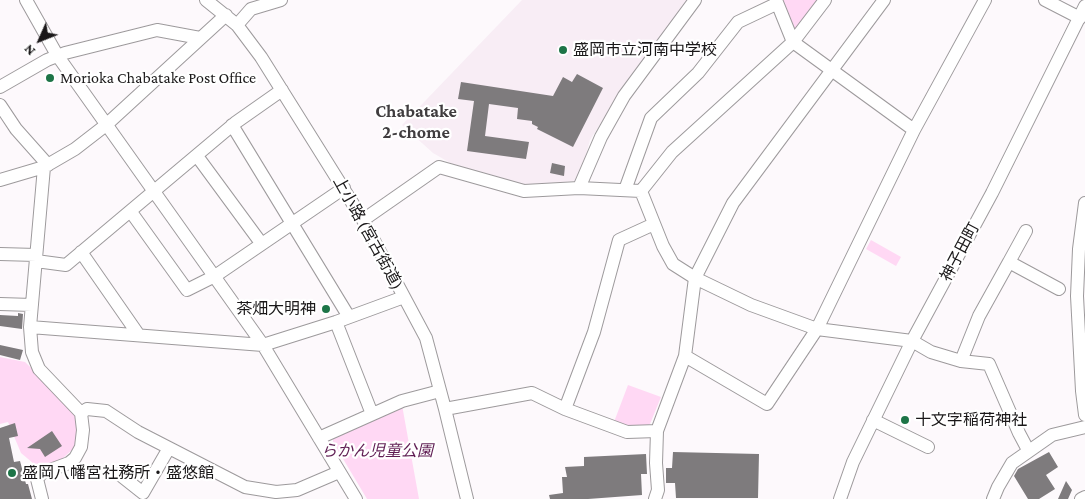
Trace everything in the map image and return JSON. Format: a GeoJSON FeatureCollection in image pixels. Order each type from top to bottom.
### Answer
{"type":"FeatureCollection","features":[{"type":"Feature","properties":{"kind":"street"},"geometry":{"type":"LineString","coordinates":[[26,0],[57,55],[263,345],[356,499]]}},
{"type":"Feature","properties":{"kind":"street","name":"上小路 (宮古街道)"},"geometry":{"type":"LineString","coordinates":[[206,0],[237,24],[261,56],[364,220],[426,338],[467,499]]}},
{"type":"Feature","properties":{"kind":"street"},"geometry":{"type":"LineString","coordinates":[[237,24],[251,9],[281,0]]}},
{"type":"Feature","properties":{"kind":"street"},"geometry":{"type":"LineString","coordinates":[[579,188],[601,137],[624,96],[695,0]]}},
{"type":"Feature","properties":{"kind":"street"},"geometry":{"type":"LineString","coordinates":[[641,191],[672,152],[793,42],[826,0]]}},
{"type":"Feature","properties":{"kind":"street"},"geometry":{"type":"LineString","coordinates":[[654,499],[658,490],[656,463],[657,431],[685,356],[696,278],[733,203],[884,0]]}},
{"type":"Feature","properties":{"kind":"street"},"geometry":{"type":"LineString","coordinates":[[685,356],[767,404],[817,329],[914,130],[985,0]]}},
{"type":"Feature","properties":{"kind":"street"},"geometry":{"type":"LineString","coordinates":[[1045,0],[1083,12]]}},
{"type":"Feature","properties":{"kind":"street"},"geometry":{"type":"LineString","coordinates":[[625,190],[651,118],[698,73],[738,22],[776,2],[793,42],[831,72],[914,130]]}},
{"type":"Feature","properties":{"kind":"street","name":"神子田町"},"geometry":{"type":"LineString","coordinates":[[840,499],[853,462],[912,341],[992,193],[1083,12]]}},
{"type":"Feature","properties":{"kind":"street"},"geometry":{"type":"LineString","coordinates":[[0,180],[46,166],[75,150],[106,125],[226,15]]}},
{"type":"Feature","properties":{"kind":"street"},"geometry":{"type":"LineString","coordinates":[[0,87],[57,55],[157,30],[200,38]]}},
{"type":"Feature","properties":{"kind":"street"},"geometry":{"type":"LineString","coordinates":[[0,254],[36,258],[66,265],[232,125],[282,90]]}},
{"type":"Feature","properties":{"kind":"street"},"geometry":{"type":"LineString","coordinates":[[0,105],[16,130],[46,166],[30,327],[32,352],[39,369],[81,413],[83,430],[81,448],[76,458],[69,463],[42,473],[37,479],[42,499]]}},
{"type":"Feature","properties":{"kind":"street"},"geometry":{"type":"LineString","coordinates":[[232,125],[349,317]]}},
{"type":"Feature","properties":{"kind":"street"},"geometry":{"type":"LineString","coordinates":[[197,156],[261,243]]}},
{"type":"Feature","properties":{"kind":"street"},"geometry":{"type":"LineString","coordinates":[[364,220],[439,167],[524,191],[579,188],[641,191]]}},
{"type":"Feature","properties":{"kind":"street"},"geometry":{"type":"LineString","coordinates":[[131,212],[187,290],[214,276],[344,188]]}},
{"type":"Feature","properties":{"kind":"street"},"geometry":{"type":"LineString","coordinates":[[641,191],[663,246],[673,264],[696,278],[751,305],[817,329],[912,341],[931,352],[961,360],[989,364],[1028,450]]}},
{"type":"Feature","properties":{"kind":"street"},"geometry":{"type":"LineString","coordinates":[[1085,203],[1079,249],[1077,296],[1085,415]]}},
{"type":"Feature","properties":{"kind":"street"},"geometry":{"type":"LineString","coordinates":[[565,409],[594,332],[619,240],[654,224]]}},
{"type":"Feature","properties":{"kind":"street"},"geometry":{"type":"LineString","coordinates":[[961,360],[979,316],[1026,231]]}},
{"type":"Feature","properties":{"kind":"street"},"geometry":{"type":"LineString","coordinates":[[82,252],[138,334]]}},
{"type":"Feature","properties":{"kind":"street"},"geometry":{"type":"LineString","coordinates":[[1009,262],[1060,289]]}},
{"type":"Feature","properties":{"kind":"street"},"geometry":{"type":"LineString","coordinates":[[30,327],[263,345],[336,322],[404,297]]}},
{"type":"Feature","properties":{"kind":"street"},"geometry":{"type":"LineString","coordinates":[[0,304],[32,305]]}},
{"type":"Feature","properties":{"kind":"street"},"geometry":{"type":"LineString","coordinates":[[336,322],[372,414]]}},
{"type":"Feature","properties":{"kind":"street"},"geometry":{"type":"LineString","coordinates":[[319,438],[402,400],[440,391]]}},
{"type":"Feature","properties":{"kind":"street"},"geometry":{"type":"LineString","coordinates":[[445,409],[532,393],[565,409],[627,432],[657,431]]}},
{"type":"Feature","properties":{"kind":"street"},"geometry":{"type":"LineString","coordinates":[[81,413],[87,409],[106,411],[138,432],[239,484],[257,490],[276,492],[297,490],[339,472]]}},
{"type":"Feature","properties":{"kind":"street"},"geometry":{"type":"LineString","coordinates":[[873,420],[928,447]]}},
{"type":"Feature","properties":{"kind":"street"},"geometry":{"type":"LineString","coordinates":[[996,498],[1012,462],[1052,435],[1085,428]]}},
{"type":"Feature","properties":{"kind":"street"},"geometry":{"type":"LineString","coordinates":[[119,474],[146,496],[169,448]]}},
{"type":"Feature","properties":{"kind":"street"},"geometry":{"type":"LineString","coordinates":[[1081,499],[1085,497]]}},
{"type":"Feature","properties":{"kind":"shaded area","name":"盛岡市立河南中学校"},"geometry":{"type":"Polygon","coordinates":[[[522,0],[688,0],[616,100],[590,140],[579,180],[529,187],[459,168],[433,153],[402,125],[522,0]]]}},
{"type":"Feature","properties":{"kind":"green space"},"geometry":{"type":"Polygon","coordinates":[[[782,0],[818,0],[796,30],[782,0]]]}},
{"type":"Feature","properties":{"kind":"green space"},"geometry":{"type":"Polygon","coordinates":[[[871,240],[901,257],[896,266],[866,249],[871,240]]]}},
{"type":"Feature","properties":{"kind":"green space"},"geometry":{"type":"Polygon","coordinates":[[[0,357],[25,362],[74,409],[79,430],[74,448],[62,459],[40,469],[21,453],[8,422],[0,424],[0,357]]]}},
{"type":"Feature","properties":{"kind":"green space"},"geometry":{"type":"Polygon","coordinates":[[[628,385],[661,397],[650,424],[645,427],[634,428],[614,422],[628,385]]]}},
{"type":"Feature","properties":{"kind":"green space","name":"らかん児童公園"},"geometry":{"type":"Polygon","coordinates":[[[402,405],[419,499],[367,499],[333,442],[333,435],[402,405]]]}},
{"type":"Feature","properties":{"kind":"building"},"geometry":{"type":"Polygon","coordinates":[[[577,74],[603,88],[573,147],[537,129],[538,127],[532,124],[532,121],[517,119],[518,108],[489,104],[485,136],[529,142],[526,159],[467,151],[474,101],[458,99],[461,82],[553,96],[563,77],[572,82],[577,74]]]}},
{"type":"Feature","properties":{"kind":"building"},"geometry":{"type":"Polygon","coordinates":[[[552,163],[565,166],[564,176],[550,173],[552,163]]]}},
{"type":"Feature","properties":{"kind":"building"},"geometry":{"type":"Polygon","coordinates":[[[18,313],[23,314],[22,329],[0,326],[0,315],[18,316],[18,313]]]}},
{"type":"Feature","properties":{"kind":"building"},"geometry":{"type":"Polygon","coordinates":[[[0,345],[23,350],[20,360],[0,355],[0,345]]]}},
{"type":"Feature","properties":{"kind":"building","name":"盛岡八幡宮社務所・盛悠館"},"geometry":{"type":"Polygon","coordinates":[[[15,423],[18,436],[9,438],[14,462],[20,461],[32,499],[0,499],[0,428],[15,423]]]}},
{"type":"Feature","properties":{"kind":"building"},"geometry":{"type":"Polygon","coordinates":[[[52,431],[62,446],[45,457],[40,449],[27,448],[52,431]]]}},
{"type":"Feature","properties":{"kind":"building"},"geometry":{"type":"Polygon","coordinates":[[[673,452],[759,454],[758,498],[676,498],[675,483],[666,483],[666,468],[672,468],[673,452]]]}},
{"type":"Feature","properties":{"kind":"building"},"geometry":{"type":"Polygon","coordinates":[[[1049,452],[1058,467],[1046,475],[1055,489],[1039,499],[1028,499],[1014,476],[1018,469],[1049,452]]]}},
{"type":"Feature","properties":{"kind":"building"},"geometry":{"type":"Polygon","coordinates":[[[646,454],[647,474],[641,474],[642,495],[588,499],[550,499],[549,495],[563,493],[562,477],[567,477],[565,467],[584,466],[584,457],[646,454]]]}},
{"type":"Feature","properties":{"kind":"building"},"geometry":{"type":"Polygon","coordinates":[[[1066,481],[1072,490],[1068,499],[1058,499],[1066,481]]]}},
{"type":"Feature","properties":{"kind":"place","name":"盛岡市立河南中学校"},"geometry":{"type":"Point","coordinates":[563,50]}},
{"type":"Feature","properties":{"kind":"place","name":"Morioka Chabatake Post Office"},"geometry":{"type":"Point","coordinates":[50,78]}},
{"type":"Feature","properties":{"kind":"place","name":"茶畑大明神"},"geometry":{"type":"Point","coordinates":[326,309]}},
{"type":"Feature","properties":{"kind":"place","name":"十文字稲荷神社"},"geometry":{"type":"Point","coordinates":[905,420]}},
{"type":"Feature","properties":{"kind":"place","name":"盛岡八幡宮社務所・盛悠館"},"geometry":{"type":"Point","coordinates":[12,473]}},
{"type":"Feature","properties":{"kind":"district","name":"Chabatake 2-chome"},"geometry":{"type":"Point","coordinates":[416,121]}}]}
